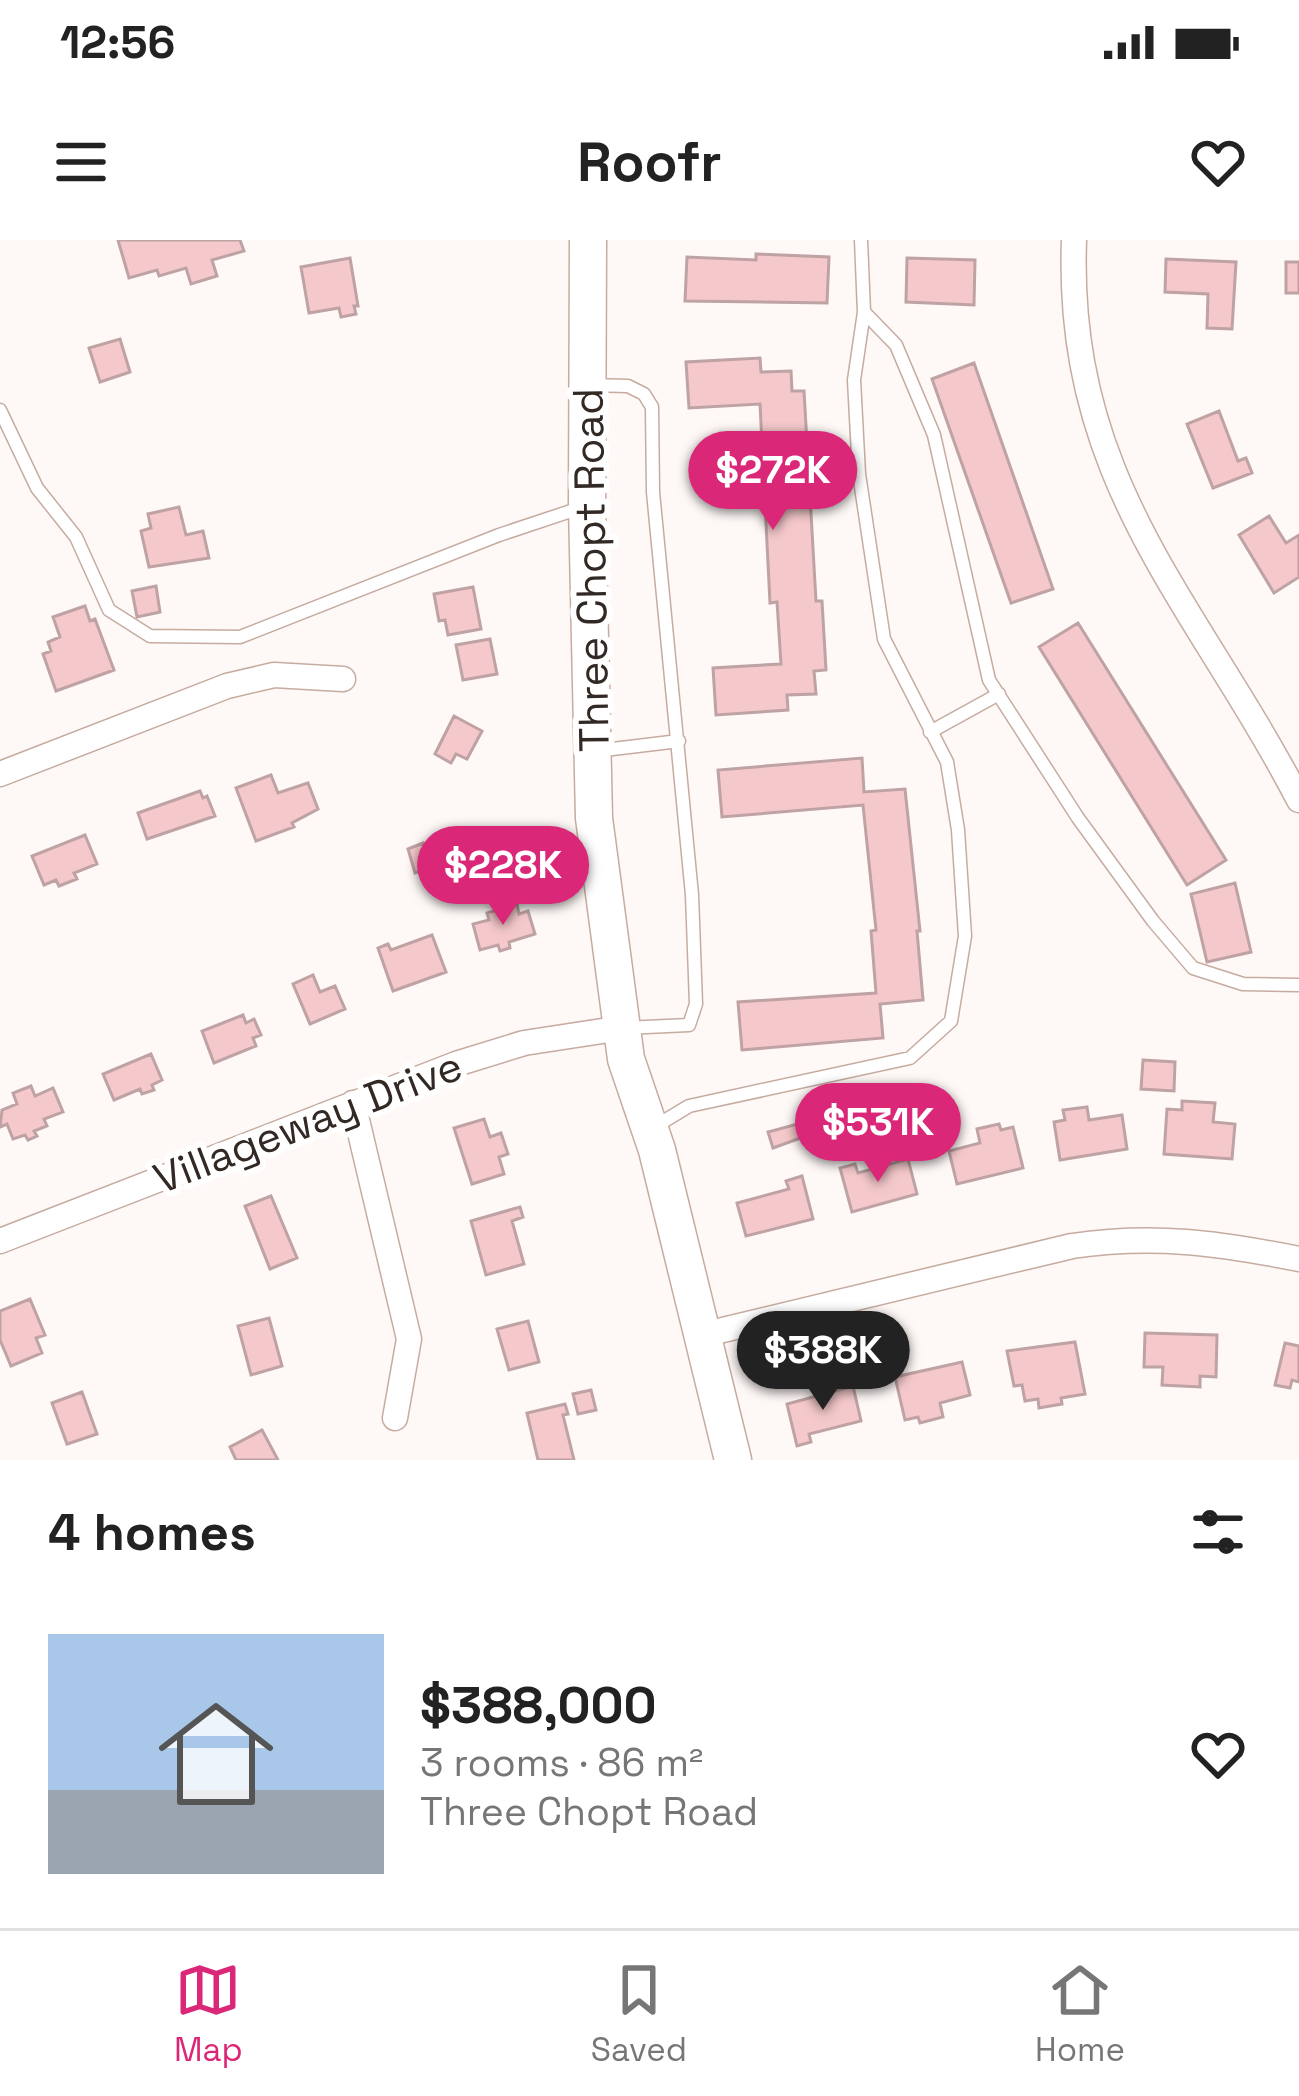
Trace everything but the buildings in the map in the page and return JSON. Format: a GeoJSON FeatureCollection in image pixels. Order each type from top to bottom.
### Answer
{"type":"FeatureCollection","features":[{"type":"Feature","properties":{"kind":"main road","name":"Three Chopt Road"},"geometry":{"type":"LineString","coordinates":[[588,240],[587,506],[594,818],[630,1077],[650,1130],[733,1460]]}},
{"type":"Feature","properties":{"kind":"street"},"geometry":{"type":"LineString","coordinates":[[1074,240],[1074,304],[1084,379],[1114,477],[1160,571],[1299,800]]}},
{"type":"Feature","properties":{"kind":"street"},"geometry":{"type":"LineString","coordinates":[[0,774],[226,686],[274,675],[344,679]]}},
{"type":"Feature","properties":{"kind":"street","name":"Villageway Drive"},"geometry":{"type":"LineString","coordinates":[[0,1240],[353,1103],[524,1043],[622,1028]]}},
{"type":"Feature","properties":{"kind":"street"},"geometry":{"type":"LineString","coordinates":[[353,1103],[409,1339],[394,1418]]}},
{"type":"Feature","properties":{"kind":"street"},"geometry":{"type":"LineString","coordinates":[[702,1335],[1112,1240],[1206,1241],[1299,1259]]}},
{"type":"Feature","properties":{"kind":"lane"},"geometry":{"type":"LineString","coordinates":[[650,1130],[689,1106],[910,1058],[950,1021],[965,936],[958,830],[947,762],[884,639],[859,474],[854,380],[864,312],[861,240]]}},
{"type":"Feature","properties":{"kind":"lane"},"geometry":{"type":"LineString","coordinates":[[864,312],[896,345],[934,435],[989,680],[1078,818],[1193,968],[1243,983],[1299,986]]}},
{"type":"Feature","properties":{"kind":"lane"},"geometry":{"type":"LineString","coordinates":[[588,385],[628,386],[644,394],[652,407],[653,492],[692,895],[696,1004],[689,1025],[622,1028]]}},
{"type":"Feature","properties":{"kind":"lane"},"geometry":{"type":"LineString","coordinates":[[0,410],[38,488],[76,537],[109,610],[150,636],[240,637],[499,535],[587,506]]}},
{"type":"Feature","properties":{"kind":"lane"},"geometry":{"type":"LineString","coordinates":[[930,732],[999,694]]}},
{"type":"Feature","properties":{"kind":"lane"},"geometry":{"type":"LineString","coordinates":[[595,751],[679,742]]}}]}
